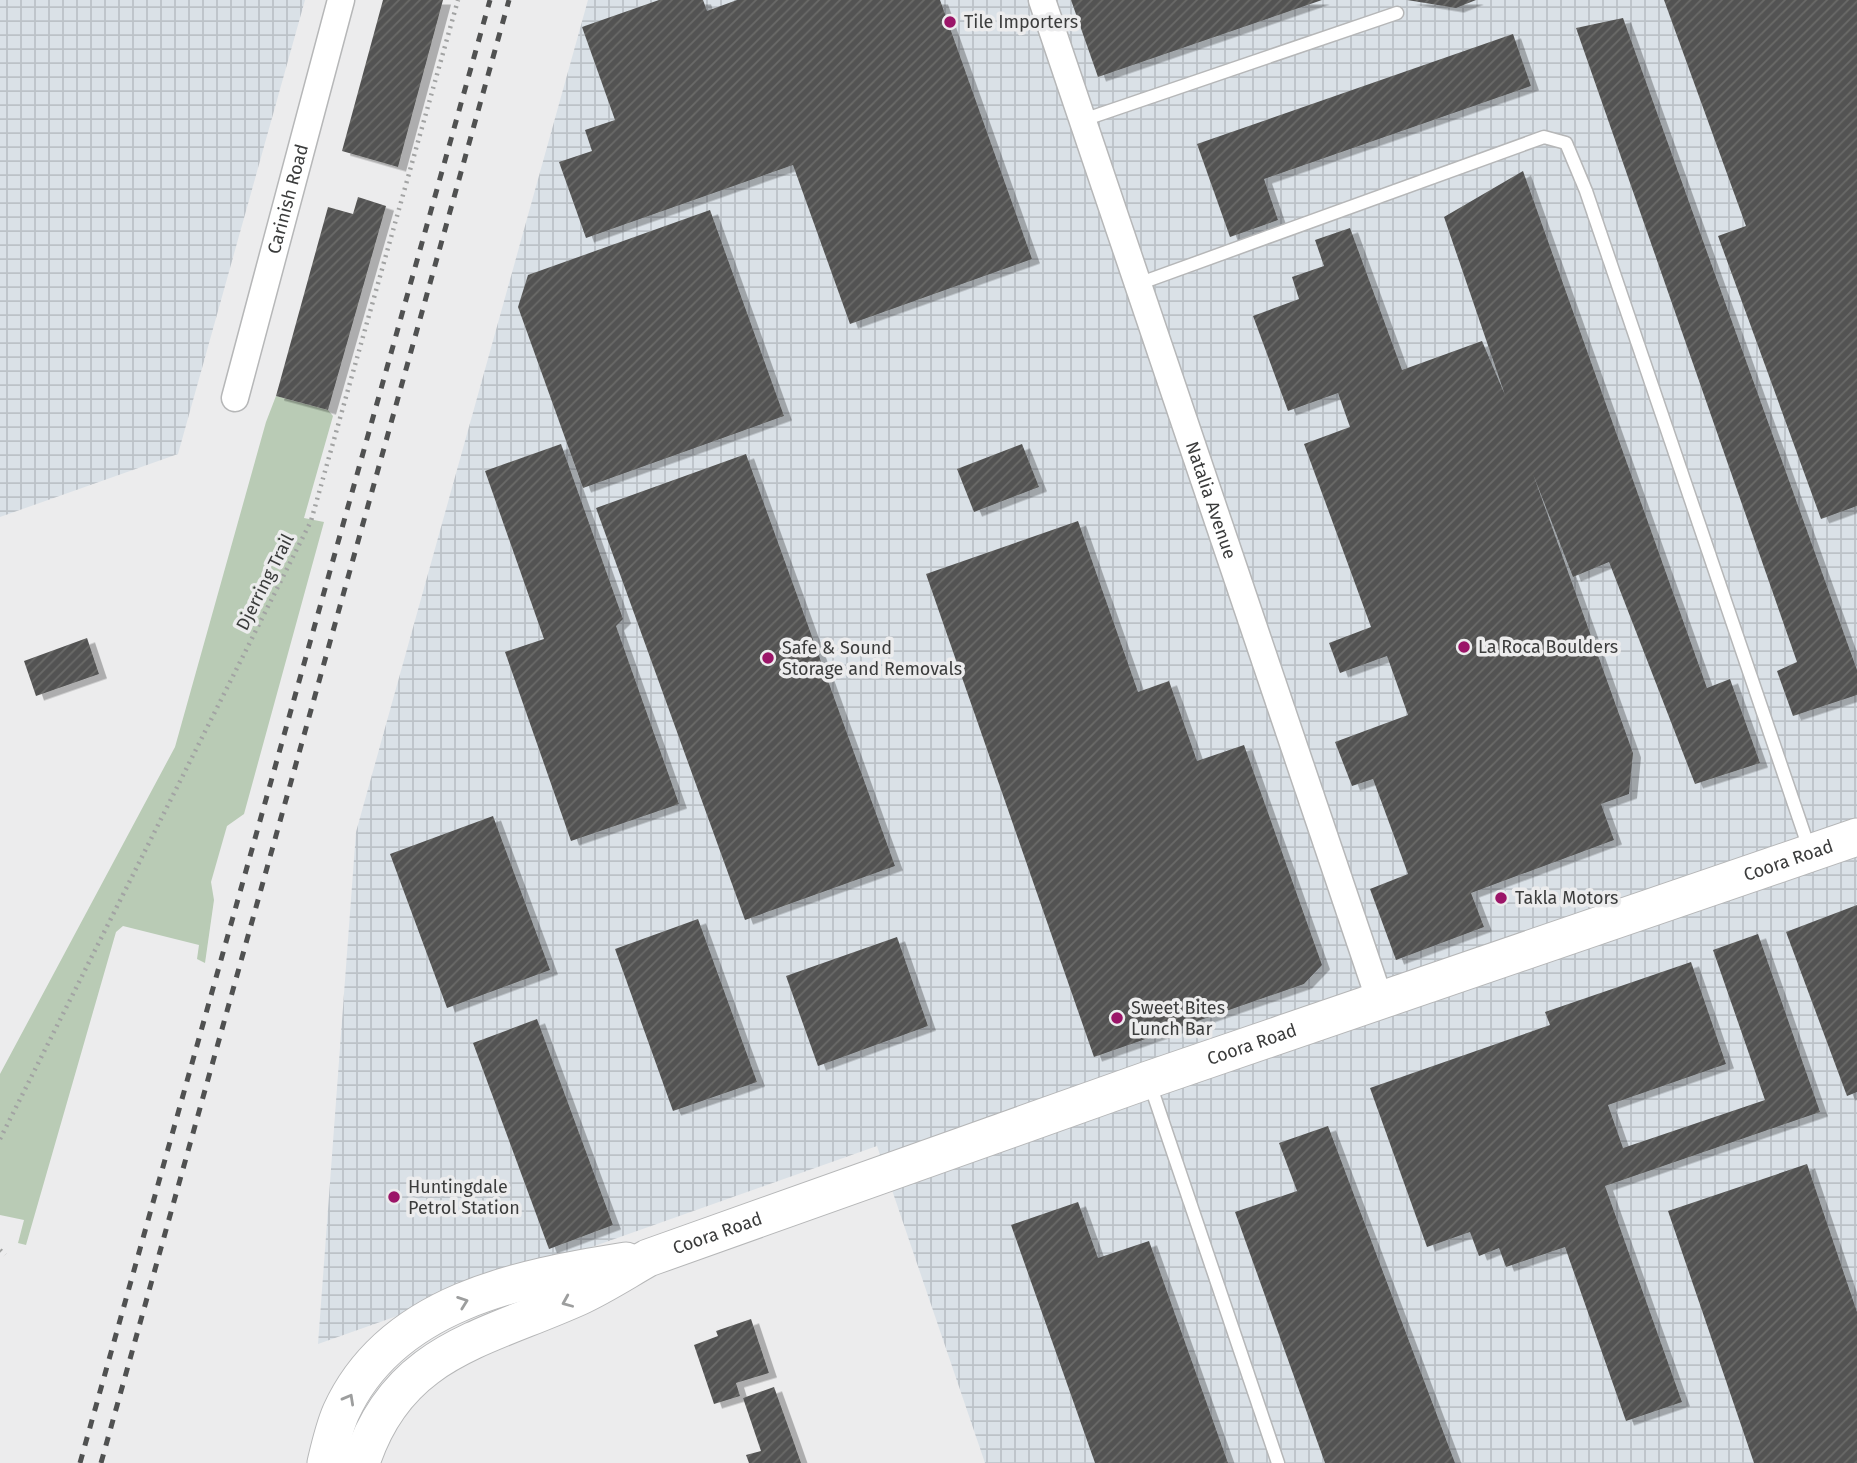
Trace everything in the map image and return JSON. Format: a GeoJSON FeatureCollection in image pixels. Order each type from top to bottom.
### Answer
{"type":"FeatureCollection","features":[{"type":"Feature","properties":{"kind":"street","name":"Carinish Road"},"geometry":{"type":"LineString","coordinates":[[235,398],[341,0]]}},
{"type":"Feature","properties":{"kind":"street","name":"Natalia Avenue"},"geometry":{"type":"LineString","coordinates":[[1042,0],[1380,1001]]}},
{"type":"Feature","properties":{"kind":"street","name":"Coora Road"},"geometry":{"type":"LineString","coordinates":[[361,1463],[376,1424],[389,1403],[426,1366],[466,1342],[581,1296],[648,1258],[1148,1080],[1857,837]]}},
{"type":"Feature","properties":{"kind":"street","name":"Coora Road"},"geometry":{"type":"LineString","coordinates":[[326,1463],[341,1412],[356,1386],[373,1363],[403,1333],[441,1310],[498,1289],[569,1270],[648,1258]]}},
{"type":"Feature","properties":{"kind":"lane"},"geometry":{"type":"LineString","coordinates":[[1083,120],[1397,13]]}},
{"type":"Feature","properties":{"kind":"lane"},"geometry":{"type":"LineString","coordinates":[[1138,284],[1544,137],[1566,143],[1586,191],[1811,853]]}},
{"type":"Feature","properties":{"kind":"lane"},"geometry":{"type":"LineString","coordinates":[[1148,1080],[1278,1463]]}},
{"type":"Feature","properties":{"kind":"path","name":"Djerring Trail"},"geometry":{"type":"LineString","coordinates":[[0,1139],[311,521],[458,0]]}},
{"type":"Feature","properties":{"kind":"path"},"geometry":{"type":"LineString","coordinates":[[0,1250],[5,1255]]}},
{"type":"Feature","properties":{"kind":"shaded area"},"geometry":{"type":"Polygon","coordinates":[[[0,0],[305,0],[178,454],[0,517],[0,0]]]}},
{"type":"Feature","properties":{"kind":"shaded area"},"geometry":{"type":"Polygon","coordinates":[[[588,0],[1857,0],[1857,1463],[985,1463],[877,1146],[318,1344],[356,832],[588,0]]]}},
{"type":"Feature","properties":{"kind":"green space"},"geometry":{"type":"Polygon","coordinates":[[[276,396],[328,410],[333,416],[304,518],[324,522],[244,814],[227,826],[211,882],[214,900],[205,963],[197,959],[199,945],[123,926],[116,932],[26,1245],[18,1243],[24,1220],[0,1215],[0,1074],[175,747],[266,422],[276,396]]]}},
{"type":"Feature","properties":{"kind":"building"},"geometry":{"type":"Polygon","coordinates":[[[383,0],[443,0],[398,167],[342,151],[383,0]]]}},
{"type":"Feature","properties":{"kind":"building"},"geometry":{"type":"Polygon","coordinates":[[[659,0],[703,0],[707,11],[737,0],[940,0],[1032,259],[850,324],[793,165],[586,238],[559,162],[592,151],[585,130],[615,120],[582,27],[659,0]]]}},
{"type":"Feature","properties":{"kind":"building"},"geometry":{"type":"Polygon","coordinates":[[[1071,0],[1322,0],[1098,77],[1071,0]]]}},
{"type":"Feature","properties":{"kind":"building"},"geometry":{"type":"Polygon","coordinates":[[[1407,0],[1476,0],[1456,8],[1407,0]]]}},
{"type":"Feature","properties":{"kind":"building"},"geometry":{"type":"Polygon","coordinates":[[[1664,0],[1857,0],[1857,506],[1821,519],[1718,236],[1746,226],[1664,0]]]}},
{"type":"Feature","properties":{"kind":"building"},"geometry":{"type":"Polygon","coordinates":[[[1623,18],[1857,670],[1857,695],[1793,716],[1777,671],[1797,662],[1576,28],[1623,18]]]}},
{"type":"Feature","properties":{"kind":"building"},"geometry":{"type":"Polygon","coordinates":[[[1513,34],[1531,86],[1264,179],[1278,220],[1230,237],[1197,144],[1513,34]]]}},
{"type":"Feature","properties":{"kind":"building"},"geometry":{"type":"Polygon","coordinates":[[[1523,171],[1707,688],[1730,679],[1760,763],[1695,784],[1609,562],[1573,577],[1533,474],[1633,753],[1629,794],[1601,804],[1614,840],[1471,893],[1484,927],[1396,960],[1370,889],[1408,874],[1373,779],[1352,786],[1335,742],[1408,715],[1387,656],[1340,673],[1329,643],[1371,627],[1304,444],[1350,427],[1338,393],[1288,411],[1253,316],[1299,299],[1292,277],[1324,266],[1315,240],[1350,228],[1402,370],[1482,341],[1505,395],[1444,217],[1523,171]]]}},
{"type":"Feature","properties":{"kind":"building"},"geometry":{"type":"Polygon","coordinates":[[[358,197],[386,206],[328,410],[276,396],[328,207],[353,214],[358,197]]]}},
{"type":"Feature","properties":{"kind":"building"},"geometry":{"type":"Polygon","coordinates":[[[710,210],[784,416],[583,488],[518,307],[528,275],[710,210]]]}},
{"type":"Feature","properties":{"kind":"building"},"geometry":{"type":"Polygon","coordinates":[[[561,444],[623,619],[616,626],[679,804],[571,841],[505,652],[544,639],[485,471],[561,444]]]}},
{"type":"Feature","properties":{"kind":"building"},"geometry":{"type":"Polygon","coordinates":[[[1022,444],[1039,487],[974,512],[957,469],[1022,444]]]}},
{"type":"Feature","properties":{"kind":"building"},"geometry":{"type":"Polygon","coordinates":[[[746,454],[895,866],[745,920],[596,508],[746,454]]]}},
{"type":"Feature","properties":{"kind":"building"},"geometry":{"type":"Polygon","coordinates":[[[1078,521],[1138,692],[1169,681],[1197,761],[1244,745],[1322,965],[1304,984],[1094,1057],[926,574],[1078,521]]]}},
{"type":"Feature","properties":{"kind":"building"},"geometry":{"type":"Polygon","coordinates":[[[87,638],[99,674],[36,696],[24,661],[87,638]]]}},
{"type":"Feature","properties":{"kind":"building"},"geometry":{"type":"Polygon","coordinates":[[[493,816],[550,970],[447,1008],[390,854],[493,816]]]}},
{"type":"Feature","properties":{"kind":"building"},"geometry":{"type":"Polygon","coordinates":[[[1857,905],[1857,1092],[1847,1096],[1786,932],[1857,905]]]}},
{"type":"Feature","properties":{"kind":"building"},"geometry":{"type":"Polygon","coordinates":[[[698,919],[757,1082],[673,1111],[615,949],[698,919]]]}},
{"type":"Feature","properties":{"kind":"building"},"geometry":{"type":"Polygon","coordinates":[[[1758,934],[1820,1112],[1605,1186],[1682,1402],[1626,1421],[1565,1247],[1506,1267],[1499,1248],[1479,1256],[1470,1232],[1427,1247],[1370,1088],[1550,1025],[1545,1012],[1691,962],[1726,1064],[1608,1105],[1623,1148],[1765,1100],[1713,950],[1758,934]]]}},
{"type":"Feature","properties":{"kind":"building"},"geometry":{"type":"Polygon","coordinates":[[[897,937],[928,1026],[818,1066],[786,976],[897,937]]]}},
{"type":"Feature","properties":{"kind":"building"},"geometry":{"type":"Polygon","coordinates":[[[537,1019],[613,1225],[549,1249],[473,1043],[537,1019]]]}},
{"type":"Feature","properties":{"kind":"building"},"geometry":{"type":"Polygon","coordinates":[[[1328,1126],[1455,1463],[1325,1463],[1235,1212],[1297,1191],[1279,1143],[1328,1126]]]}},
{"type":"Feature","properties":{"kind":"building"},"geometry":{"type":"Polygon","coordinates":[[[1807,1164],[1857,1312],[1857,1463],[1754,1463],[1668,1211],[1807,1164]]]}},
{"type":"Feature","properties":{"kind":"building"},"geometry":{"type":"Polygon","coordinates":[[[1078,1202],[1098,1258],[1149,1241],[1228,1463],[1095,1463],[1011,1225],[1078,1202]]]}},
{"type":"Feature","properties":{"kind":"building"},"geometry":{"type":"Polygon","coordinates":[[[751,1319],[769,1373],[736,1383],[740,1396],[714,1404],[694,1345],[718,1336],[716,1331],[751,1319]]]}},
{"type":"Feature","properties":{"kind":"building"},"geometry":{"type":"Polygon","coordinates":[[[774,1387],[801,1463],[749,1463],[746,1455],[761,1451],[743,1398],[774,1387]]]}},
{"type":"Feature","properties":{"kind":"railway"},"geometry":{"type":"LineString","coordinates":[[80,1463],[490,0]]}},
{"type":"Feature","properties":{"kind":"railway"},"geometry":{"type":"LineString","coordinates":[[101,1463],[509,0]]}},
{"type":"Feature","properties":{"kind":"place","name":"Tile Importers"},"geometry":{"type":"Point","coordinates":[950,22]}},
{"type":"Feature","properties":{"kind":"place","name":"La Roca Boulders"},"geometry":{"type":"Point","coordinates":[1464,647]}},
{"type":"Feature","properties":{"kind":"place","name":"Safe & Sound Storage and Removals"},"geometry":{"type":"Point","coordinates":[768,658]}},
{"type":"Feature","properties":{"kind":"place","name":"Takla Motors"},"geometry":{"type":"Point","coordinates":[1501,898]}},
{"type":"Feature","properties":{"kind":"place","name":"Sweet Bites Lunch Bar"},"geometry":{"type":"Point","coordinates":[1117,1018]}},
{"type":"Feature","properties":{"kind":"place","name":"Huntingdale Petrol Station"},"geometry":{"type":"Point","coordinates":[394,1197]}}]}
